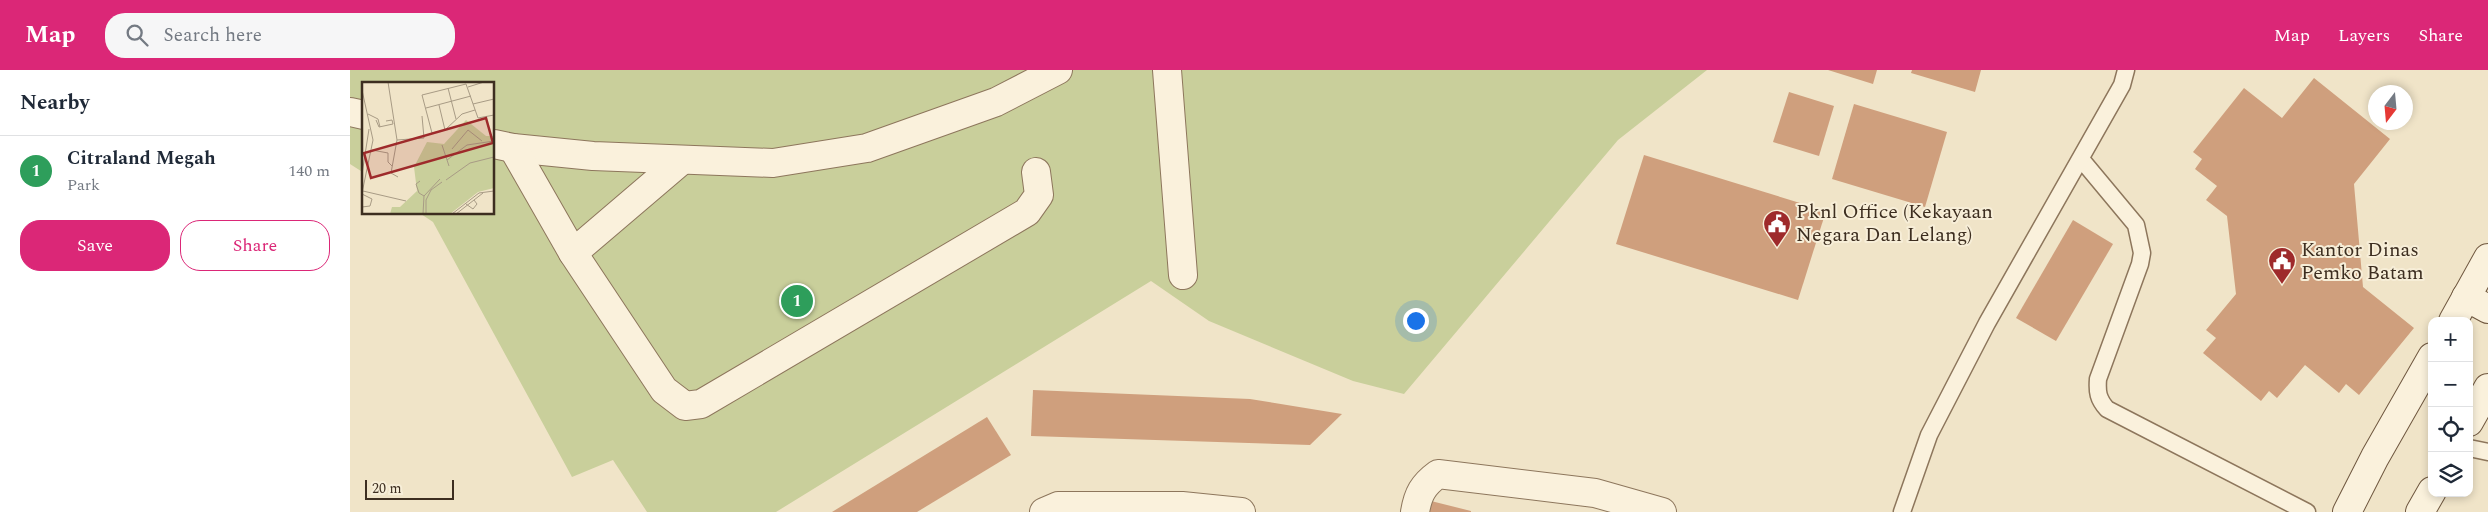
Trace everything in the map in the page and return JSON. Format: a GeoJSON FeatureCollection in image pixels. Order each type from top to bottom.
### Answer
{"type":"FeatureCollection","features":[{"type":"Feature","properties":{"kind":"street"},"geometry":{"type":"LineString","coordinates":[[503,146],[593,156],[773,163],[866,148],[996,102],[1058,70]]}},
{"type":"Feature","properties":{"kind":"street"},"geometry":{"type":"LineString","coordinates":[[1167,70],[1183,275]]}},
{"type":"Feature","properties":{"kind":"street"},"geometry":{"type":"LineString","coordinates":[[503,146],[664,390],[685,406],[700,404],[1027,212],[1038,195],[1036,172]]}},
{"type":"Feature","properties":{"kind":"street"},"geometry":{"type":"LineString","coordinates":[[573,253],[682,160]]}},
{"type":"Feature","properties":{"kind":"street"},"geometry":{"type":"LineString","coordinates":[[2458,317],[2477,303],[2488,258]]}},
{"type":"Feature","properties":{"kind":"street"},"geometry":{"type":"LineString","coordinates":[[2347,512],[2375,457],[2429,362]]}},
{"type":"Feature","properties":{"kind":"street"},"geometry":{"type":"LineString","coordinates":[[2473,415],[2488,388]]}},
{"type":"Feature","properties":{"kind":"street"},"geometry":{"type":"LineString","coordinates":[[1415,512],[1418,496],[1422,489],[1426,483],[1438,474],[1594,493],[1662,512]]}},
{"type":"Feature","properties":{"kind":"street"},"geometry":{"type":"LineString","coordinates":[[2420,512],[2429,497]]}},
{"type":"Feature","properties":{"kind":"street"},"geometry":{"type":"LineString","coordinates":[[1053,510],[1182,506],[1242,512]]}},
{"type":"Feature","properties":{"kind":"lane"},"geometry":{"type":"LineString","coordinates":[[1902,512],[1929,435],[1987,323],[2122,85],[2126,70]]}},
{"type":"Feature","properties":{"kind":"lane"},"geometry":{"type":"LineString","coordinates":[[2081,160],[2136,225],[2142,253],[2140,264],[2098,379],[2097,391],[2100,401],[2107,409],[2307,512]]}},
{"type":"Feature","properties":{"kind":"lane"},"geometry":{"type":"LineString","coordinates":[[2473,449],[2488,452]]}},
{"type":"Feature","properties":{"kind":"green space"},"geometry":{"type":"Polygon","coordinates":[[[350,70],[1707,70],[1618,140],[1404,394],[1353,381],[1209,321],[1151,281],[776,512],[647,512],[613,460],[572,477],[433,222],[422,215],[495,215],[495,82],[362,82],[362,172],[350,164],[350,70]]]}},
{"type":"Feature","properties":{"kind":"building"},"geometry":{"type":"Polygon","coordinates":[[[1828,70],[1877,70],[1873,84],[1828,70]]]}},
{"type":"Feature","properties":{"kind":"building"},"geometry":{"type":"Polygon","coordinates":[[[1912,70],[1981,70],[1975,92],[1911,73],[1912,70]]]}},
{"type":"Feature","properties":{"kind":"building","name":"Kantor Dinas Pemko Batam"},"geometry":{"type":"Polygon","coordinates":[[[2314,78],[2368,121],[2368,130],[2379,130],[2390,139],[2354,184],[2363,287],[2414,328],[2359,395],[2346,384],[2339,393],[2305,365],[2277,398],[2269,391],[2261,401],[2203,353],[2216,338],[2206,330],[2236,294],[2227,216],[2206,200],[2217,186],[2195,169],[2202,159],[2193,152],[2244,88],[2282,118],[2314,78]]]}},
{"type":"Feature","properties":{"kind":"building"},"geometry":{"type":"Polygon","coordinates":[[[1789,92],[1834,106],[1819,156],[1773,142],[1789,92]]]}},
{"type":"Feature","properties":{"kind":"building"},"geometry":{"type":"Polygon","coordinates":[[[1854,104],[1947,132],[1925,207],[1832,179],[1854,104]]]}},
{"type":"Feature","properties":{"kind":"building","name":"Pknl Office (Kekayaan Negara Dan Lelang)"},"geometry":{"type":"Polygon","coordinates":[[[1644,155],[1826,211],[1798,300],[1616,244],[1644,155]]]}},
{"type":"Feature","properties":{"kind":"building"},"geometry":{"type":"Polygon","coordinates":[[[2073,220],[2113,244],[2056,341],[2016,318],[2073,220]]]}},
{"type":"Feature","properties":{"kind":"building"},"geometry":{"type":"Polygon","coordinates":[[[1033,390],[1250,399],[1342,414],[1310,445],[1031,436],[1033,390]]]}},
{"type":"Feature","properties":{"kind":"building"},"geometry":{"type":"Polygon","coordinates":[[[987,417],[1011,455],[917,512],[832,512],[987,417]]]}},
{"type":"Feature","properties":{"kind":"building"},"geometry":{"type":"Polygon","coordinates":[[[1431,501],[1471,511],[1471,512],[1429,512],[1431,501]]]}},
{"type":"Feature","properties":{"kind":"place","name":"Pknl Office (Kekayaan Negara Dan Lelang)"},"geometry":{"type":"Point","coordinates":[1777,248]}},
{"type":"Feature","properties":{"kind":"place","name":"Kantor Dinas Pemko Batam"},"geometry":{"type":"Point","coordinates":[2282,285]}},
{"type":"Feature","properties":{"kind":"place","name":"Citraland Megah"},"geometry":{"type":"Point","coordinates":[797,301]}}]}
